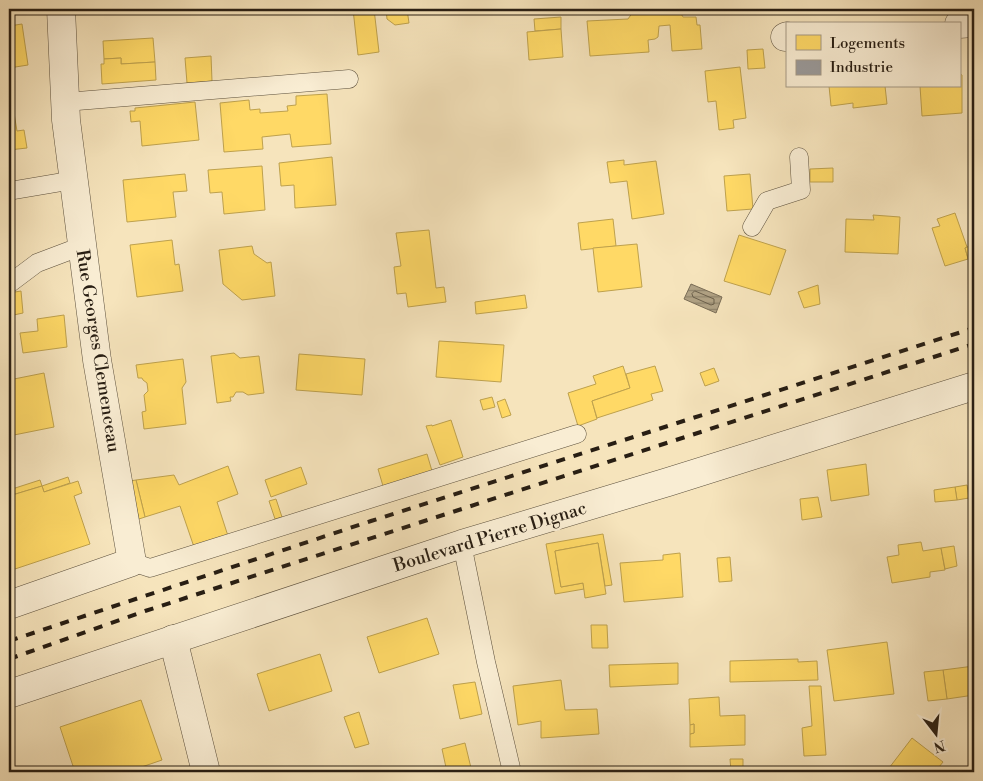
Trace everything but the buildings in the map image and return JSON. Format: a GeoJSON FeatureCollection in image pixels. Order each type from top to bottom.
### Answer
{"type":"FeatureCollection","features":[{"type":"Feature","properties":{"kind":"street","name":"Rue Georges Clemenceau"},"geometry":{"type":"LineString","coordinates":[[61,9],[65,102],[82,246],[97,360],[132,562]]}},
{"type":"Feature","properties":{"kind":"street"},"geometry":{"type":"LineString","coordinates":[[960,24],[974,23]]}},
{"type":"Feature","properties":{"kind":"street","name":"Boulevard Pierre Dignac"},"geometry":{"type":"LineString","coordinates":[[9,694],[462,544],[668,482],[974,386]]}},
{"type":"Feature","properties":{"kind":"street"},"geometry":{"type":"LineString","coordinates":[[9,605],[132,562]]}},
{"type":"Feature","properties":{"kind":"street"},"geometry":{"type":"LineString","coordinates":[[174,639],[206,772]]}},
{"type":"Feature","properties":{"kind":"lane"},"geometry":{"type":"LineString","coordinates":[[65,102],[349,79]]}},
{"type":"Feature","properties":{"kind":"lane"},"geometry":{"type":"LineString","coordinates":[[752,227],[767,201],[801,190],[799,158]]}},
{"type":"Feature","properties":{"kind":"lane"},"geometry":{"type":"LineString","coordinates":[[9,191],[74,180]]}},
{"type":"Feature","properties":{"kind":"lane"},"geometry":{"type":"LineString","coordinates":[[9,284],[37,263],[82,246]]}},
{"type":"Feature","properties":{"kind":"lane"},"geometry":{"type":"LineString","coordinates":[[132,562],[150,568],[577,434]]}},
{"type":"Feature","properties":{"kind":"lane"},"geometry":{"type":"LineString","coordinates":[[462,544],[486,662],[512,772]]}},
{"type":"Feature","properties":{"kind":"water"},"geometry":{"type":"Polygon","coordinates":[[[691,284],[722,297],[716,313],[684,299],[691,284]]]}},
{"type":"Feature","properties":{"kind":"railway"},"geometry":{"type":"LineString","coordinates":[[9,641],[371,521],[974,328]]}},
{"type":"Feature","properties":{"kind":"railway"},"geometry":{"type":"LineString","coordinates":[[9,659],[145,611],[974,344]]}}]}
